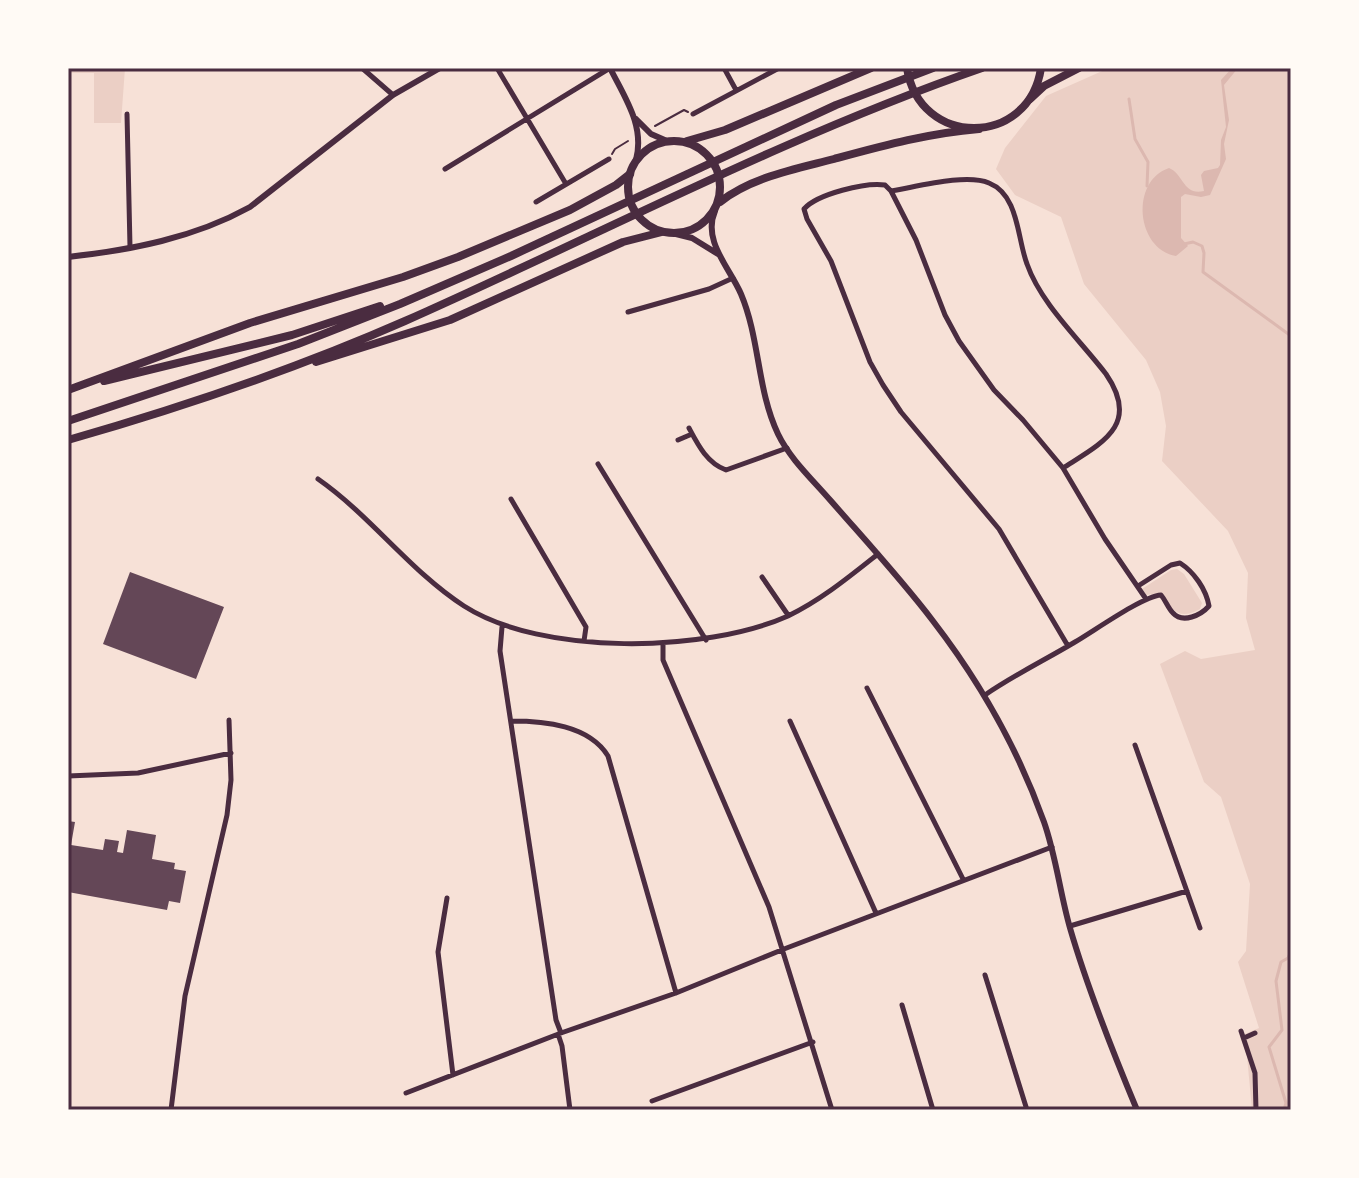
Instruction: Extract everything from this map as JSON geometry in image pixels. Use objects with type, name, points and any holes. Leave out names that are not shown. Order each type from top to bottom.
[{"type":"main road","points":[[871,68],[704,137],[667,141],[647,149],[636,160],[630,174],[628,191],[632,207],[643,222],[662,232],[676,234],[700,226],[716,207],[738,190],[764,179],[929,134],[979,129],[1004,122],[1044,86],[1079,68]]},
{"type":"main road","points":[[907,68],[910,83],[919,99],[934,115],[959,127],[979,129]]},
{"type":"main road","points":[[68,421],[298,344],[463,278],[836,105],[933,68]]},
{"type":"main road","points":[[281,371],[456,298],[777,147],[866,110],[982,68]]},
{"type":"main road","points":[[1030,99],[1041,68]]},
{"type":"main road","points":[[682,141],[695,145],[707,154],[717,168],[721,185],[716,207]]},
{"type":"main road","points":[[68,390],[250,323],[458,257],[579,206],[630,174]]},
{"type":"main road","points":[[68,440],[450,320],[623,242],[662,232]]},
{"type":"main road","points":[[68,390],[292,335],[463,278]]},
{"type":"street","points":[[362,68],[393,95]]},
{"type":"street","points":[[68,257],[199,231],[250,207],[393,95],[440,68]]},
{"type":"street","points":[[497,68],[566,184]]},
{"type":"street","points":[[445,169],[610,68],[636,119],[639,135],[636,160]]},
{"type":"street","points":[[724,68],[736,90]]},
{"type":"street","points":[[693,114],[779,68]]},
{"type":"street","points":[[127,114],[130,247]]},
{"type":"street","points":[[636,119],[647,130],[667,141]]},
{"type":"street","points":[[536,202],[609,159]]},
{"type":"street","points":[[891,191],[977,179],[999,188],[1010,203],[1025,259],[1041,295],[1106,374],[1119,399],[1121,411],[1112,433],[1063,468]]},
{"type":"street","points":[[1068,646],[999,529],[901,412],[870,362],[837,274],[807,219],[804,209],[818,199],[876,184],[885,185],[891,191],[916,240],[945,315],[959,341],[994,390],[1063,468],[1105,539],[1146,599]]},
{"type":"street","points":[[716,207],[711,229],[718,254],[733,278],[751,323],[763,388],[774,424],[787,448],[932,619],[985,695],[1014,750],[1052,847],[1070,926],[1104,1028],[1137,1110]]},
{"type":"street","points":[[676,234],[692,238],[718,254]]},
{"type":"street","points":[[628,312],[709,289],[733,278]]},
{"type":"street","points":[[678,440],[690,431],[712,463],[726,470],[787,448]]},
{"type":"street","points":[[598,464],[706,640]]},
{"type":"street","points":[[318,479],[443,591],[502,627],[538,635],[584,641],[663,644],[706,640],[749,630],[788,615],[841,583],[878,554]]},
{"type":"street","points":[[511,499],[586,627],[584,641]]},
{"type":"street","points":[[985,695],[1146,599],[1161,595],[1173,614],[1183,618],[1196,616],[1209,606],[1204,590],[1190,570],[1180,563],[1171,565],[1138,586]]},
{"type":"street","points":[[762,577],[788,615]]},
{"type":"street","points":[[502,627],[500,651],[570,1110]]},
{"type":"street","points":[[663,644],[663,660],[769,907],[832,1110]]},
{"type":"street","points":[[867,688],[963,879]]},
{"type":"street","points":[[171,1110],[186,993],[227,815],[231,753],[229,720]]},
{"type":"street","points":[[511,721],[550,724],[589,736],[603,747],[676,993]]},
{"type":"street","points":[[790,721],[876,913]]},
{"type":"street","points":[[1135,745],[1200,928]]},
{"type":"street","points":[[68,776],[138,773],[231,753]]},
{"type":"street","points":[[406,1093],[676,993],[1052,847]]},
{"type":"street","points":[[1070,926],[1187,891]]},
{"type":"street","points":[[447,898],[438,952],[453,1075]]},
{"type":"street","points":[[985,975],[1027,1110]]},
{"type":"street","points":[[902,1005],[933,1110]]},
{"type":"street","points":[[1255,1033],[1243,1035],[1255,1073],[1256,1110]]},
{"type":"street","points":[[652,1101],[813,1042]]},
{"type":"path","points":[[647,130],[684,110],[693,114]]},
{"type":"path","points":[[609,159],[615,149],[639,135]]},
{"type":"shaded area","points":[[68,68],[125,68],[121,123],[94,123],[94,73],[68,73]]},
{"type":"shaded area","points":[[1109,68],[1291,68],[1291,1110],[1252,1110],[1247,1056],[1240,1036],[1259,1028],[1238,962],[1246,951],[1250,884],[1221,797],[1204,782],[1160,664],[1185,651],[1201,659],[1255,650],[1246,618],[1248,573],[1228,531],[1162,461],[1166,426],[1160,392],[1146,360],[1084,284],[1061,217],[1015,195],[996,169],[1005,148],[1046,96]]},
{"type":"shaded area","points":[[1232,68],[1238,68],[1224,85],[1229,120],[1224,144],[1226,159],[1210,195],[1185,194],[1181,197],[1181,238],[1188,246],[1176,256],[1163,251],[1146,229],[1143,214],[1148,186],[1156,175],[1169,168],[1188,188],[1204,191],[1201,175],[1220,165],[1221,140],[1226,127],[1221,80]]},
{"type":"shaded area","points":[[1177,569],[1184,574],[1202,603],[1200,609],[1181,614],[1161,593],[1146,595],[1142,589]]},
{"type":"building","points":[[130,572],[224,607],[196,679],[103,644]]},
{"type":"building","points":[[68,821],[75,822],[71,845],[103,850],[105,839],[119,841],[117,852],[123,853],[127,830],[156,835],[152,859],[175,863],[174,869],[186,871],[180,903],[169,901],[167,910],[68,892]]},
{"type":"waterway","points":[[1129,99],[1135,139],[1148,162],[1147,186]]},
{"type":"waterway","points":[[1184,244],[1193,242],[1202,246],[1203,272],[1291,336]]},
{"type":"waterway","points":[[1291,932],[1291,942]]},
{"type":"waterway","points":[[1284,1110],[1286,1103],[1269,1047],[1282,1030],[1276,981],[1281,962],[1288,958],[1291,951]]}]
